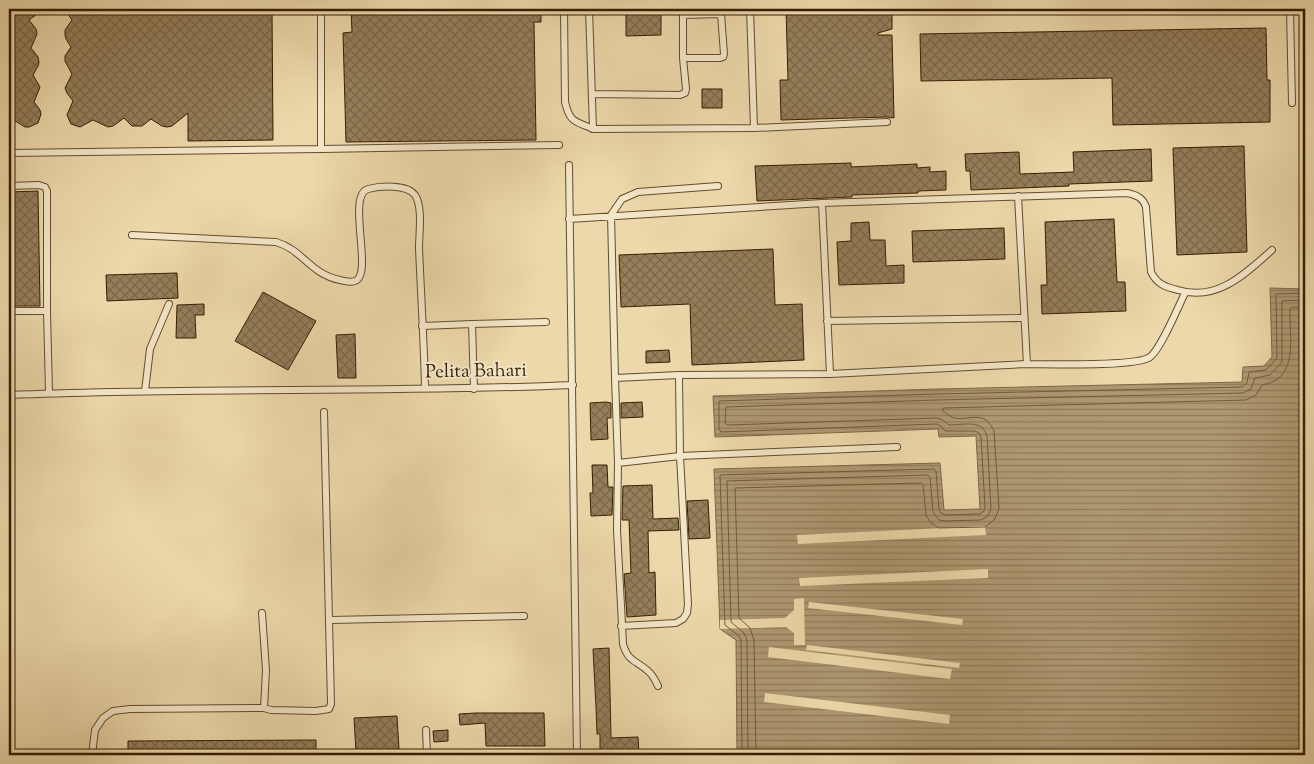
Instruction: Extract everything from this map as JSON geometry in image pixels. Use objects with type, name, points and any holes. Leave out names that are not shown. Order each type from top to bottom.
[{"type":"lane","points":[[321,9],[321,148]]},
{"type":"lane","points":[[564,9],[565,102],[569,115],[574,121],[593,129],[754,128],[888,122]]},
{"type":"lane","points":[[589,9],[593,129]]},
{"type":"lane","points":[[750,9],[754,128]]},
{"type":"lane","points":[[1290,9],[1292,103]]},
{"type":"lane","points":[[593,94],[680,95],[685,93],[686,88],[683,58],[682,12],[721,11],[723,57],[683,58]]},
{"type":"lane","points":[[9,154],[559,145]]},
{"type":"lane","points":[[555,755],[577,755],[573,385],[568,165]]},
{"type":"lane","points":[[9,186],[39,185],[45,187],[47,191],[49,393]]},
{"type":"lane","points":[[658,686],[647,670],[630,659],[626,654],[621,626],[617,530],[618,463],[611,215],[622,200],[638,192],[718,186]]},
{"type":"lane","points":[[132,235],[276,242],[288,246],[314,269],[331,278],[354,282],[358,280],[362,271],[360,200],[363,192],[366,189],[384,187],[410,190],[417,197],[420,214],[419,245],[425,388]]},
{"type":"lane","points":[[569,219],[822,203],[1119,193],[1135,194],[1144,202],[1150,272],[1155,280],[1164,287],[1185,292],[1207,292],[1225,287],[1240,278],[1272,250]]},
{"type":"lane","points":[[1018,196],[1027,364]]},
{"type":"lane","points":[[822,203],[830,374]]},
{"type":"lane","points":[[615,378],[679,375],[830,374],[1027,364],[1132,363],[1150,358],[1158,347],[1185,292]]},
{"type":"lane","points":[[145,391],[150,349],[169,304]]},
{"type":"lane","points":[[9,312],[47,311]]},
{"type":"lane","points":[[827,321],[1024,318]]},
{"type":"lane","points":[[422,326],[546,322]]},
{"type":"lane","points":[[472,324],[474,389]]},
{"type":"lane","points":[[621,626],[676,622],[683,619],[687,613],[688,583],[680,456],[679,375]]},
{"type":"lane","name":"Pelita Bahari","points":[[9,395],[145,391],[474,389],[573,385]]},
{"type":"lane","points":[[92,755],[95,730],[103,718],[113,712],[130,709],[264,708],[271,710],[316,711],[329,709],[331,704],[330,620],[324,412]]},
{"type":"lane","points":[[618,463],[680,456],[897,447]]},
{"type":"lane","points":[[262,612],[266,670],[264,708]]},
{"type":"lane","points":[[330,620],[524,616]]},
{"type":"lane","points":[[426,730],[427,755]]},
{"type":"water","points":[[1270,288],[1305,289],[1305,755],[737,755],[736,640],[720,629],[714,469],[940,463],[944,510],[980,509],[976,436],[939,437],[938,429],[715,437],[713,396],[1242,382],[1243,367],[1264,366],[1272,357]]},
{"type":"pier","points":[[985,526],[986,535],[798,544],[797,535]]},
{"type":"pier","points":[[988,569],[988,578],[800,586],[799,578]]},
{"type":"pier","points":[[804,598],[805,645],[794,645],[794,633],[786,627],[720,629],[720,620],[785,618],[794,610],[794,599]]},
{"type":"pier","points":[[809,602],[963,619],[962,625],[808,608]]},
{"type":"pier","points":[[807,645],[960,663],[959,668],[806,650]]},
{"type":"pier","points":[[769,647],[952,669],[950,679],[768,657]]},
{"type":"pier","points":[[765,693],[950,715],[949,724],[764,702]]},
{"type":"building","points":[[9,9],[44,9],[29,20],[36,29],[37,34],[31,48],[38,57],[39,62],[33,75],[40,87],[34,102],[41,114],[38,123],[29,127],[25,127],[9,117]]},
{"type":"building","points":[[64,9],[272,9],[273,140],[188,141],[188,113],[172,126],[167,127],[151,119],[142,126],[132,126],[124,118],[113,126],[108,127],[93,120],[80,127],[71,124],[67,115],[73,101],[65,88],[72,74],[65,61],[65,56],[71,47],[66,39],[65,30],[72,20]]},
{"type":"building","points":[[351,9],[541,9],[541,22],[534,22],[536,140],[346,142],[343,33],[352,32]]},
{"type":"building","points":[[626,9],[661,9],[661,35],[626,36]]},
{"type":"building","points":[[786,9],[892,9],[892,29],[878,33],[878,35],[892,35],[894,118],[781,120],[780,80],[788,80]]},
{"type":"building","points":[[1266,28],[1267,80],[1270,80],[1270,122],[1113,125],[1112,78],[921,81],[920,34]]},
{"type":"building","points":[[702,89],[722,89],[722,108],[702,108]]},
{"type":"building","points":[[1244,146],[1247,252],[1177,255],[1173,148]]},
{"type":"building","points":[[1151,149],[1152,181],[971,190],[970,171],[966,171],[965,154],[1019,152],[1020,174],[1074,172],[1073,152]]},
{"type":"building","points":[[851,163],[851,167],[917,164],[917,168],[930,167],[930,172],[946,171],[946,190],[918,191],[918,193],[852,195],[852,197],[757,201],[755,166]]},
{"type":"building","points":[[38,191],[40,306],[9,306],[9,192]]},
{"type":"building","points":[[1114,219],[1117,282],[1125,282],[1126,311],[1042,314],[1041,285],[1047,285],[1045,222]]},
{"type":"building","points":[[869,222],[870,240],[885,240],[886,266],[904,265],[904,283],[839,285],[837,242],[851,241],[851,223]]},
{"type":"building","points":[[1004,228],[1005,259],[913,262],[912,231]]},
{"type":"building","points":[[773,249],[775,305],[802,304],[804,360],[692,365],[690,304],[621,307],[619,255]]},
{"type":"building","points":[[177,273],[178,298],[107,301],[106,275]]},
{"type":"building","points":[[263,292],[316,321],[288,370],[235,341]]},
{"type":"building","points":[[204,304],[204,315],[195,315],[196,338],[176,338],[177,305]]},
{"type":"building","points":[[355,334],[356,378],[338,378],[336,335]]},
{"type":"building","points":[[669,350],[670,362],[646,363],[646,351]]},
{"type":"building","points":[[642,402],[643,417],[621,418],[621,403]]},
{"type":"building","points":[[590,403],[611,403],[611,418],[607,418],[608,439],[591,440]]},
{"type":"building","points":[[592,465],[607,465],[608,487],[613,487],[612,515],[591,516],[590,493],[593,493]]},
{"type":"building","points":[[652,485],[653,519],[678,518],[679,530],[648,531],[649,573],[655,572],[656,615],[627,617],[624,574],[631,573],[629,520],[622,520],[623,486]]},
{"type":"building","points":[[708,500],[710,538],[689,539],[687,501]]},
{"type":"building","points":[[609,648],[611,738],[638,737],[639,755],[600,755],[600,734],[597,734],[593,649]]},
{"type":"building","points":[[544,713],[545,746],[486,746],[485,723],[460,725],[459,714]]},
{"type":"building","points":[[397,716],[399,749],[356,752],[354,718]]},
{"type":"building","points":[[448,730],[448,741],[434,742],[433,731]]},
{"type":"building","points":[[316,740],[316,755],[128,755],[128,741]]}]
